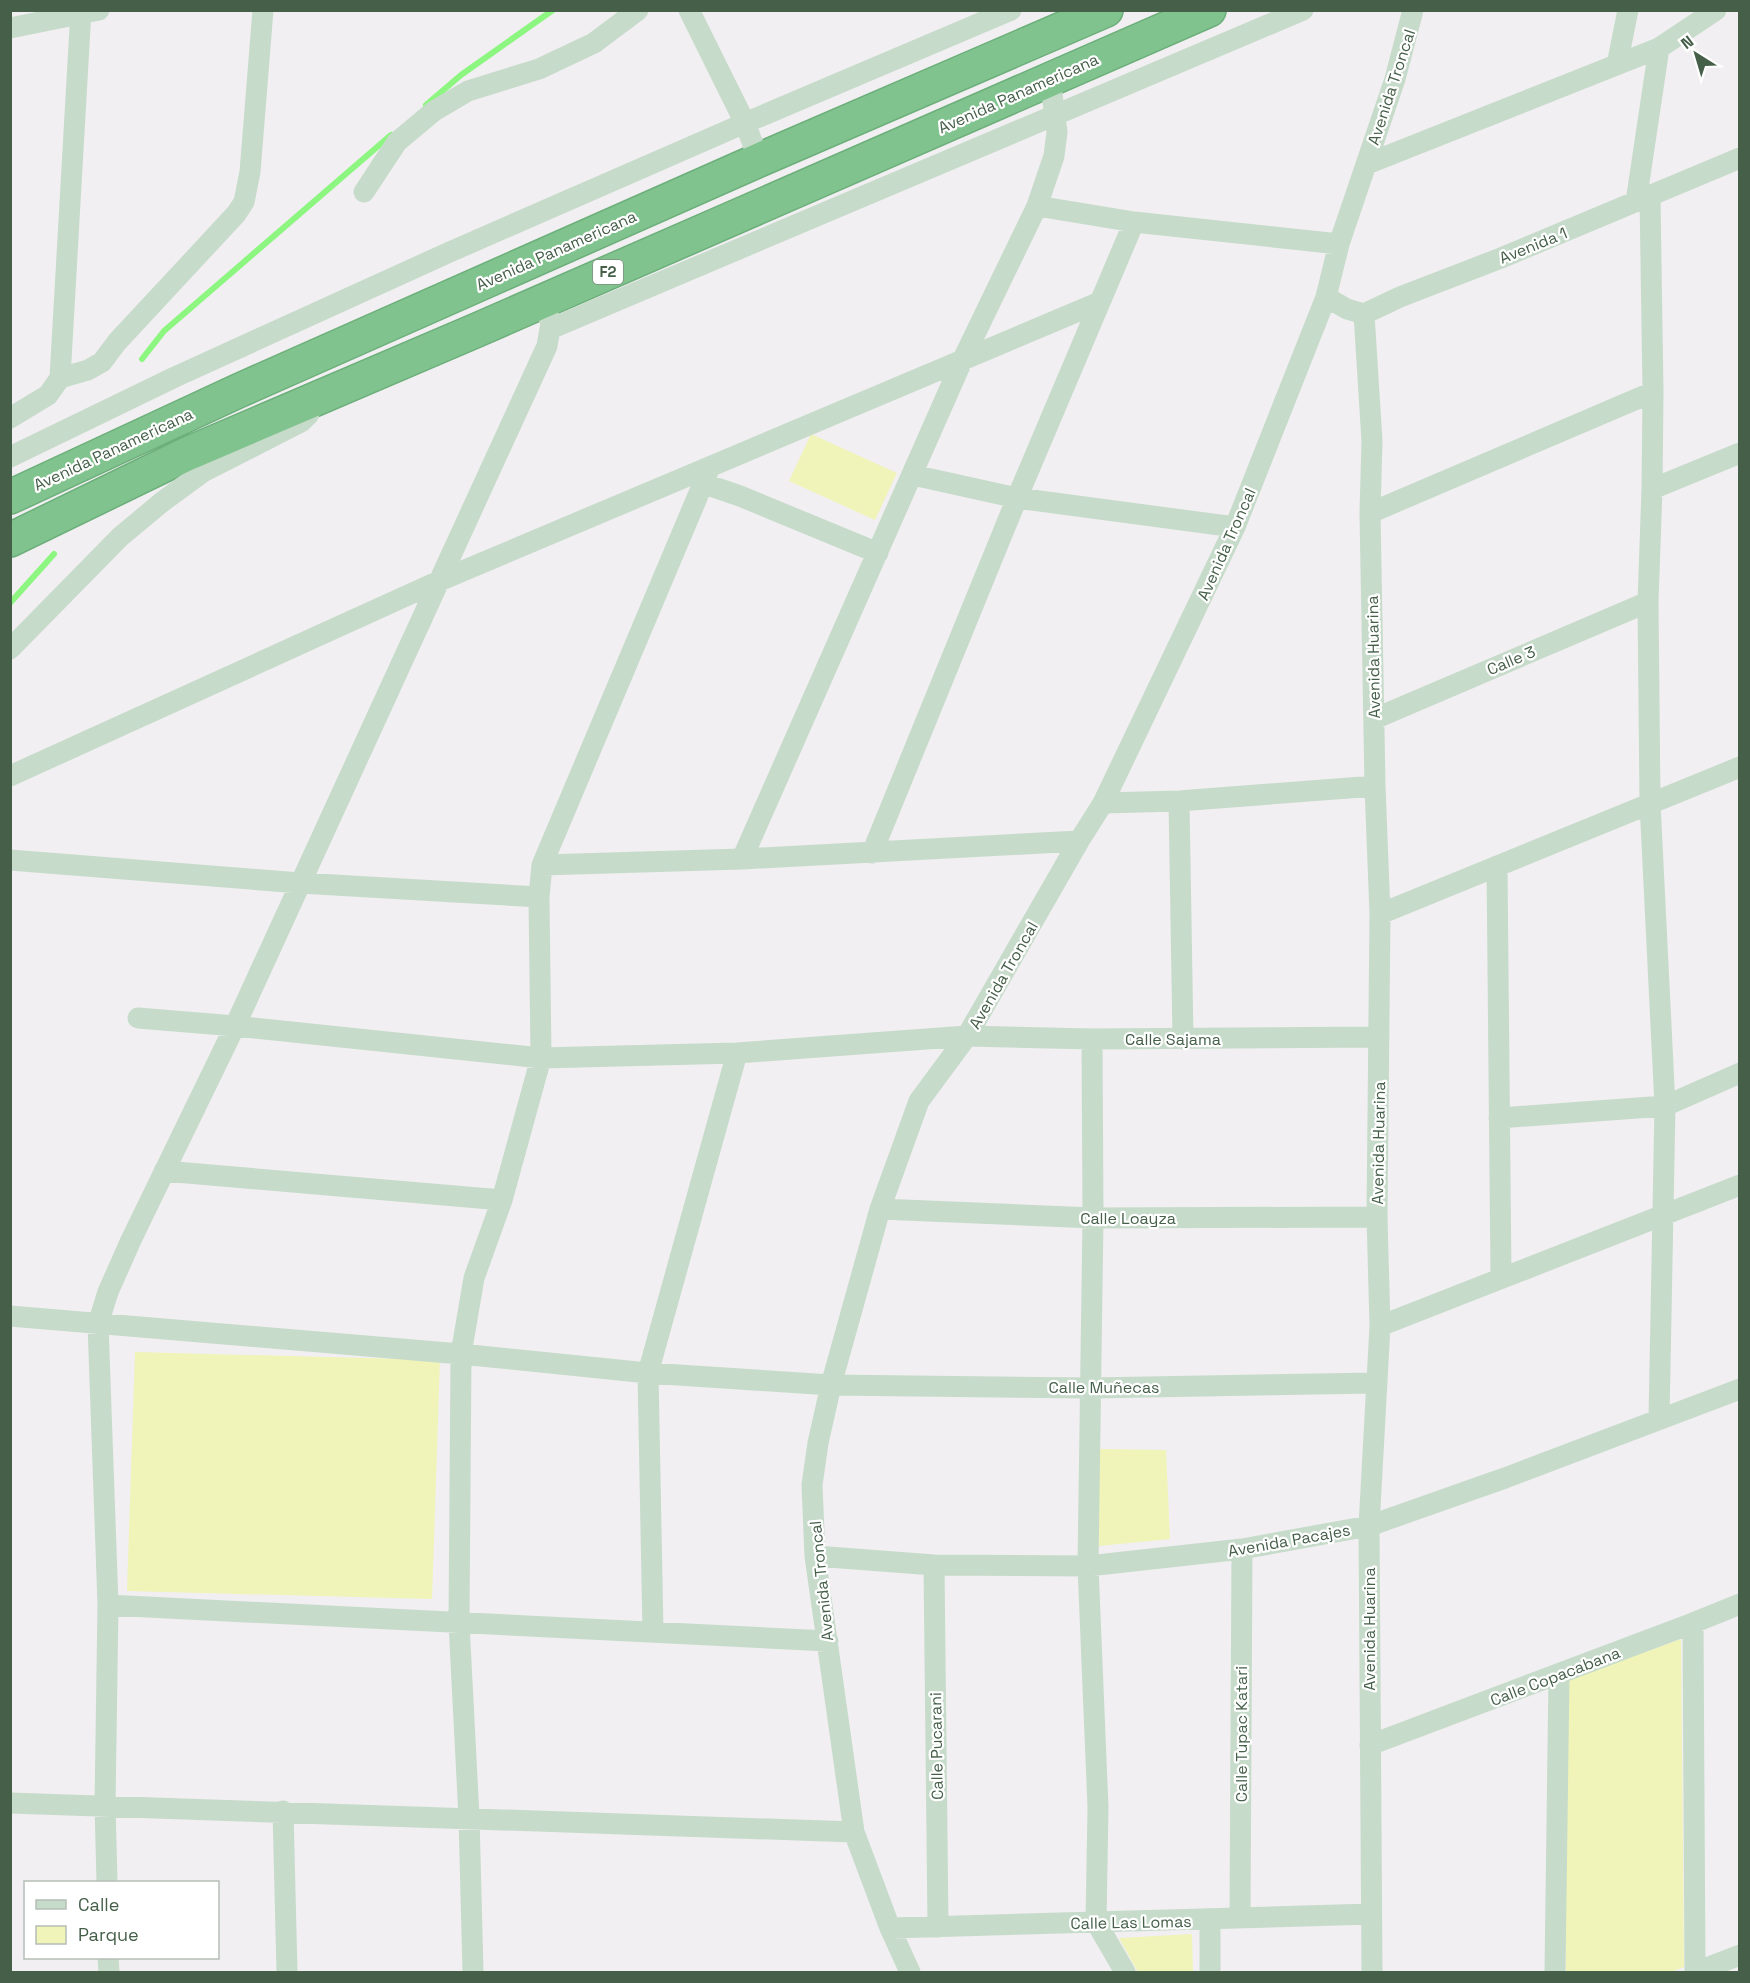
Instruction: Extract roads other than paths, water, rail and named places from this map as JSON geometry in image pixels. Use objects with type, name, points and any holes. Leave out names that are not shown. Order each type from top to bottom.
[{"type":"highway","name":"Avenida Panamericana","points":[[10,497],[238,391],[759,160],[1106,10]]},
{"type":"highway","name":"Avenida Panamericana","points":[[10,540],[187,454],[333,391],[547,315],[1050,79],[1209,10]]},
{"type":"street","points":[[60,378],[88,370],[102,362],[117,342],[244,202],[250,172],[263,10]]},
{"type":"street","points":[[364,192],[397,142],[434,111],[468,91],[539,69],[594,43],[638,10]]},
{"type":"street","points":[[689,10],[745,123],[759,160]]},
{"type":"street","points":[[10,458],[185,372],[452,251],[1011,10]]},
{"type":"street","points":[[107,1881],[105,1805],[108,1605],[98,1324],[108,1293],[131,1240],[236,1026],[547,346],[547,315],[1055,115],[1303,10]]},
{"type":"street","name":"Avenida Troncal","points":[[910,1972],[890,1928],[854,1832],[814,1556],[812,1485],[818,1443],[831,1384],[880,1209],[919,1101],[967,1036],[1103,803],[1235,527],[1326,297],[1339,244],[1395,79],[1413,10]]},
{"type":"street","points":[[1617,65],[1628,10]]},
{"type":"street","points":[[1366,164],[1659,48],[1716,10]]},
{"type":"street","points":[[10,28],[87,12],[60,378],[48,395],[10,418]]},
{"type":"street","points":[[1659,48],[1643,199],[1653,392],[1653,489],[1648,602],[1650,803],[1665,1106],[1659,1419]]},
{"type":"street","points":[[742,859],[962,361],[1037,206],[1054,156],[1057,132],[1050,79]]},
{"type":"street","name":"Avenida 1","points":[[1364,314],[1400,297],[1512,254],[1740,158]]},
{"type":"street","points":[[1037,206],[1134,222],[1339,244]]},
{"type":"street","points":[[872,853],[1017,498],[1134,222]]},
{"type":"street","points":[[1326,297],[1347,309],[1364,314]]},
{"type":"street","points":[[10,776],[440,581],[706,475],[1100,302]]},
{"type":"street","name":"Avenida Huarina","points":[[1364,314],[1372,441],[1370,513],[1375,786],[1380,914],[1377,1217],[1380,1326],[1369,1526],[1372,1972]]},
{"type":"street","name":"Avenida Panamericana","points":[[10,649],[120,537],[162,502],[203,472],[301,422],[333,391]]},
{"type":"street","points":[[1370,513],[1653,392]]},
{"type":"street","points":[[1653,489],[1740,453]]},
{"type":"street","points":[[706,475],[740,496],[878,554]]},
{"type":"street","points":[[473,1972],[469,1817],[459,1623],[461,1354],[474,1278],[502,1200],[541,1058],[539,897],[542,865],[706,475]]},
{"type":"street","points":[[913,475],[1017,498],[1235,527]]},
{"type":"street","name":"Calle 3","points":[[1374,719],[1648,602]]},
{"type":"street","points":[[1380,914],[1740,767]]},
{"type":"street","points":[[1103,803],[1179,801],[1375,786]]},
{"type":"street","points":[[1179,801],[1183,1040]]},
{"type":"street","points":[[542,865],[742,859],[1079,841]]},
{"type":"street","points":[[10,860],[300,883],[539,897]]},
{"type":"street","points":[[1497,866],[1501,1278]]},
{"type":"street","name":"Calle Sajama","points":[[138,1018],[541,1058],[737,1053],[967,1036],[1183,1040],[1379,1037]]},
{"type":"street","points":[[1092,1039],[1093,1218],[1088,1566],[1098,1807],[1096,1922],[1125,1972]]},
{"type":"street","points":[[653,1632],[648,1373],[737,1053]]},
{"type":"street","points":[[1499,1118],[1665,1106],[1740,1073]]},
{"type":"street","points":[[164,1171],[502,1200]]},
{"type":"street","points":[[1380,1326],[1740,1185]]},
{"type":"street","name":"Calle Loayza","points":[[880,1209],[1093,1218],[1377,1217]]},
{"type":"street","name":"Calle Muñecas","points":[[10,1316],[461,1354],[648,1373],[831,1384],[1091,1388],[1376,1383]]},
{"type":"street","name":"Avenida Pacajes","points":[[814,1556],[934,1565],[1088,1566],[1242,1550],[1369,1526],[1505,1478],[1740,1389]]},
{"type":"street","name":"Calle Tupac Katari","points":[[1240,1918],[1242,1550]]},
{"type":"street","name":"Calle Pucarani","points":[[934,1565],[938,1927]]},
{"type":"street","name":"Calle Copacabana","points":[[1370,1745],[1559,1675],[1740,1604]]},
{"type":"street","points":[[108,1605],[828,1641]]},
{"type":"street","points":[[1693,1623],[1696,1972],[1740,1955]]},
{"type":"street","points":[[1555,1972],[1559,1675]]},
{"type":"street","points":[[10,1803],[854,1832]]},
{"type":"street","points":[[283,1811],[287,1972]]},
{"type":"street","name":"Calle Las Lomas","points":[[890,1928],[1371,1914]]},
{"type":"street","points":[[1210,1920],[1210,1972]]},
{"type":"waterway","points":[[426,105],[461,75],[553,10]]},
{"type":"waterway","points":[[142,359],[164,331],[391,135]]},
{"type":"waterway","points":[[10,603],[54,554]]}]
